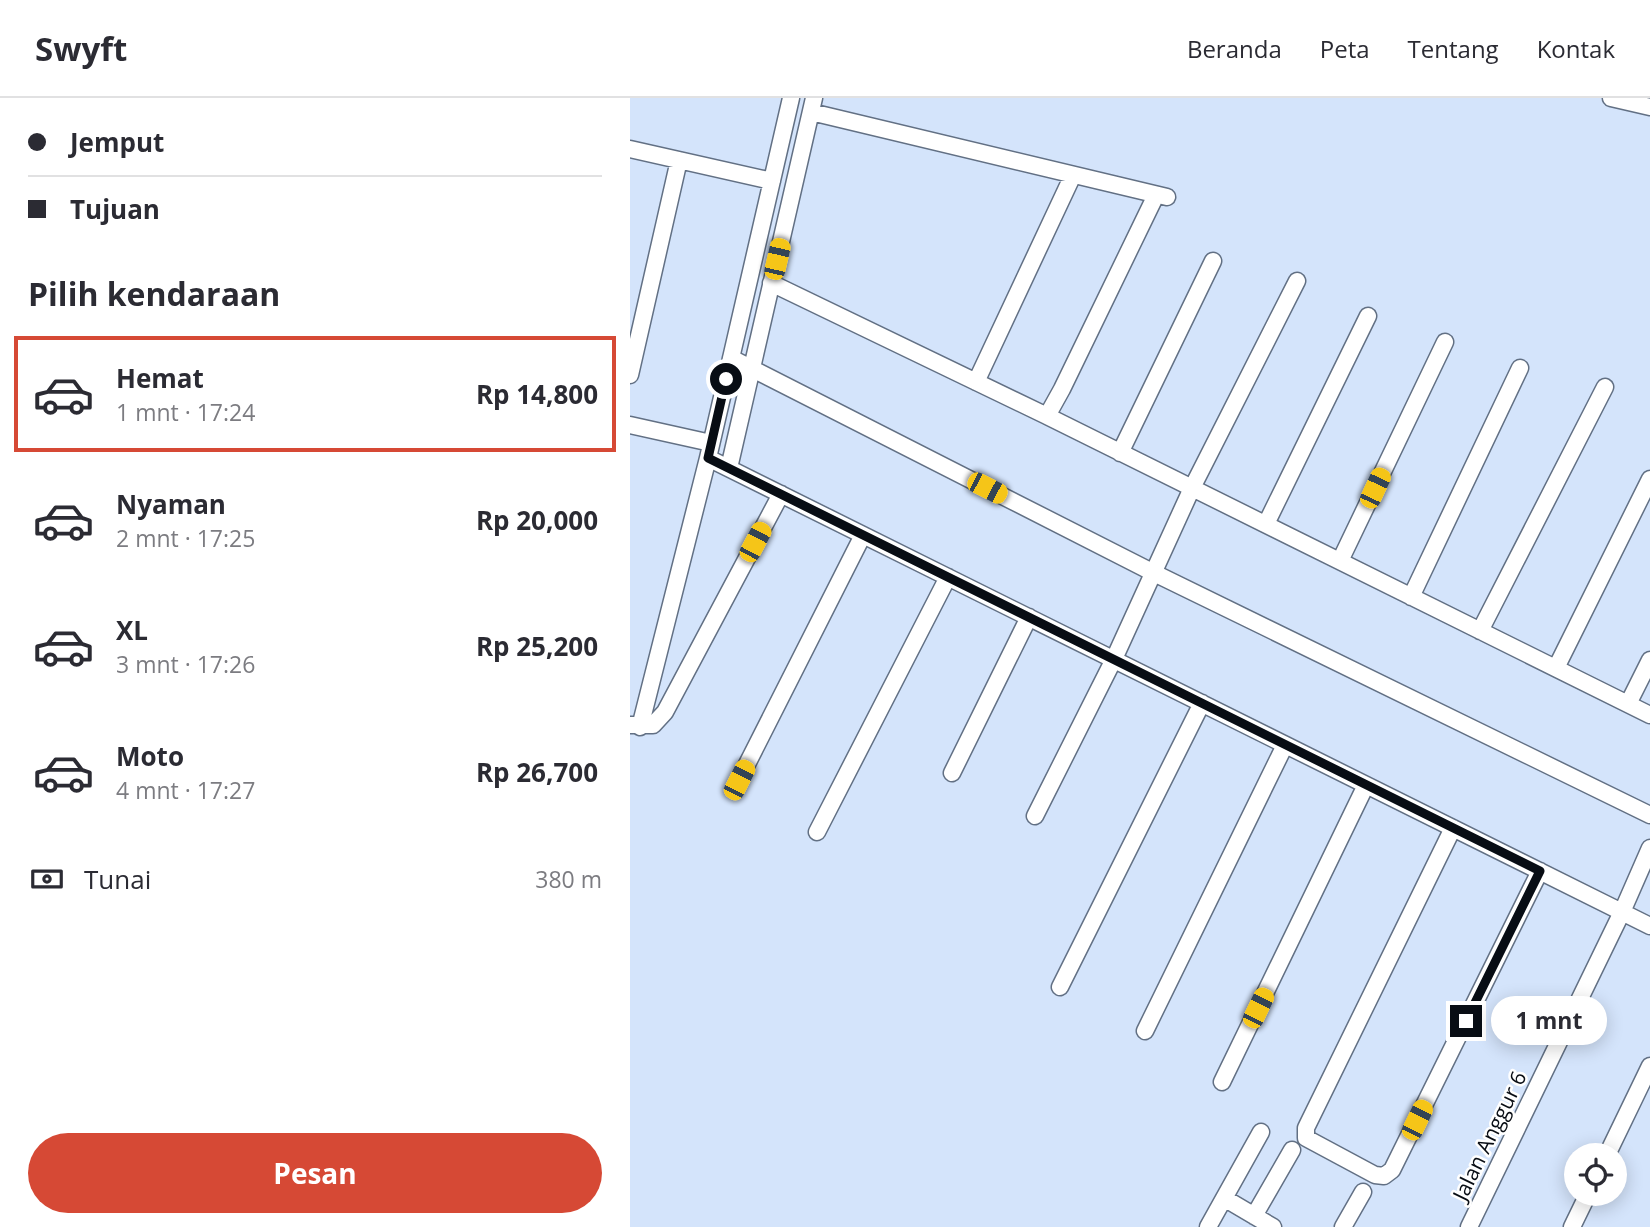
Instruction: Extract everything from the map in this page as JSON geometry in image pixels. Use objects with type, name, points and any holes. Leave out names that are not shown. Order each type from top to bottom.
[{"type":"street","points":[[1611,98],[1650,107]]},
{"type":"street","points":[[781,494],[665,712],[653,725],[635,726],[709,451],[772,181],[786,99]]},
{"type":"street","points":[[729,468],[812,105],[1162,196],[1047,416]]},
{"type":"street","points":[[630,149],[772,181]]},
{"type":"street","points":[[630,375],[679,160]]},
{"type":"street","points":[[976,382],[1073,175]]},
{"type":"street","points":[[1120,453],[1213,261]]},
{"type":"street","points":[[1035,816],[1114,659],[1192,488],[1297,281]]},
{"type":"street","points":[[771,283],[1047,416],[1650,715]]},
{"type":"street","points":[[1266,524],[1368,316]]},
{"type":"street","points":[[1340,561],[1445,342]]},
{"type":"street","points":[[731,358],[1152,572],[1650,815]]},
{"type":"street","points":[[1411,597],[1520,368]]},
{"type":"street","points":[[1480,631],[1605,387]]},
{"type":"street","points":[[630,425],[709,451],[729,468],[1650,926]]},
{"type":"street","points":[[1556,668],[1650,478]]},
{"type":"street","points":[[739,780],[863,535]]},
{"type":"street","points":[[817,832],[948,577]]},
{"type":"street","points":[[952,773],[1029,617]]},
{"type":"street","points":[[1628,704],[1650,660]]},
{"type":"street","points":[[1060,986],[1202,703]]},
{"type":"street","points":[[1145,1031],[1285,745]]},
{"type":"street","points":[[1222,1082],[1366,785]]},
{"type":"street","points":[[1453,828],[1306,1128],[1306,1138],[1375,1175],[1384,1176],[1392,1170],[1540,871]]},
{"type":"street","name":"Jalan Anggur 6","points":[[1469,1227],[1622,912],[1650,848]]},
{"type":"street","points":[[1613,1143],[1650,1066]]},
{"type":"street","points":[[1208,1227],[1261,1132]]},
{"type":"street","points":[[1254,1216],[1292,1150]]},
{"type":"street","points":[[1343,1227],[1363,1192]]},
{"type":"street","points":[[1224,1198],[1273,1227]]},
{"type":"street","points":[[1572,1227],[1582,1206]]},
{"type":"route","points":[[726,379],[708,458],[1540,871],[1466,1021]]}]
